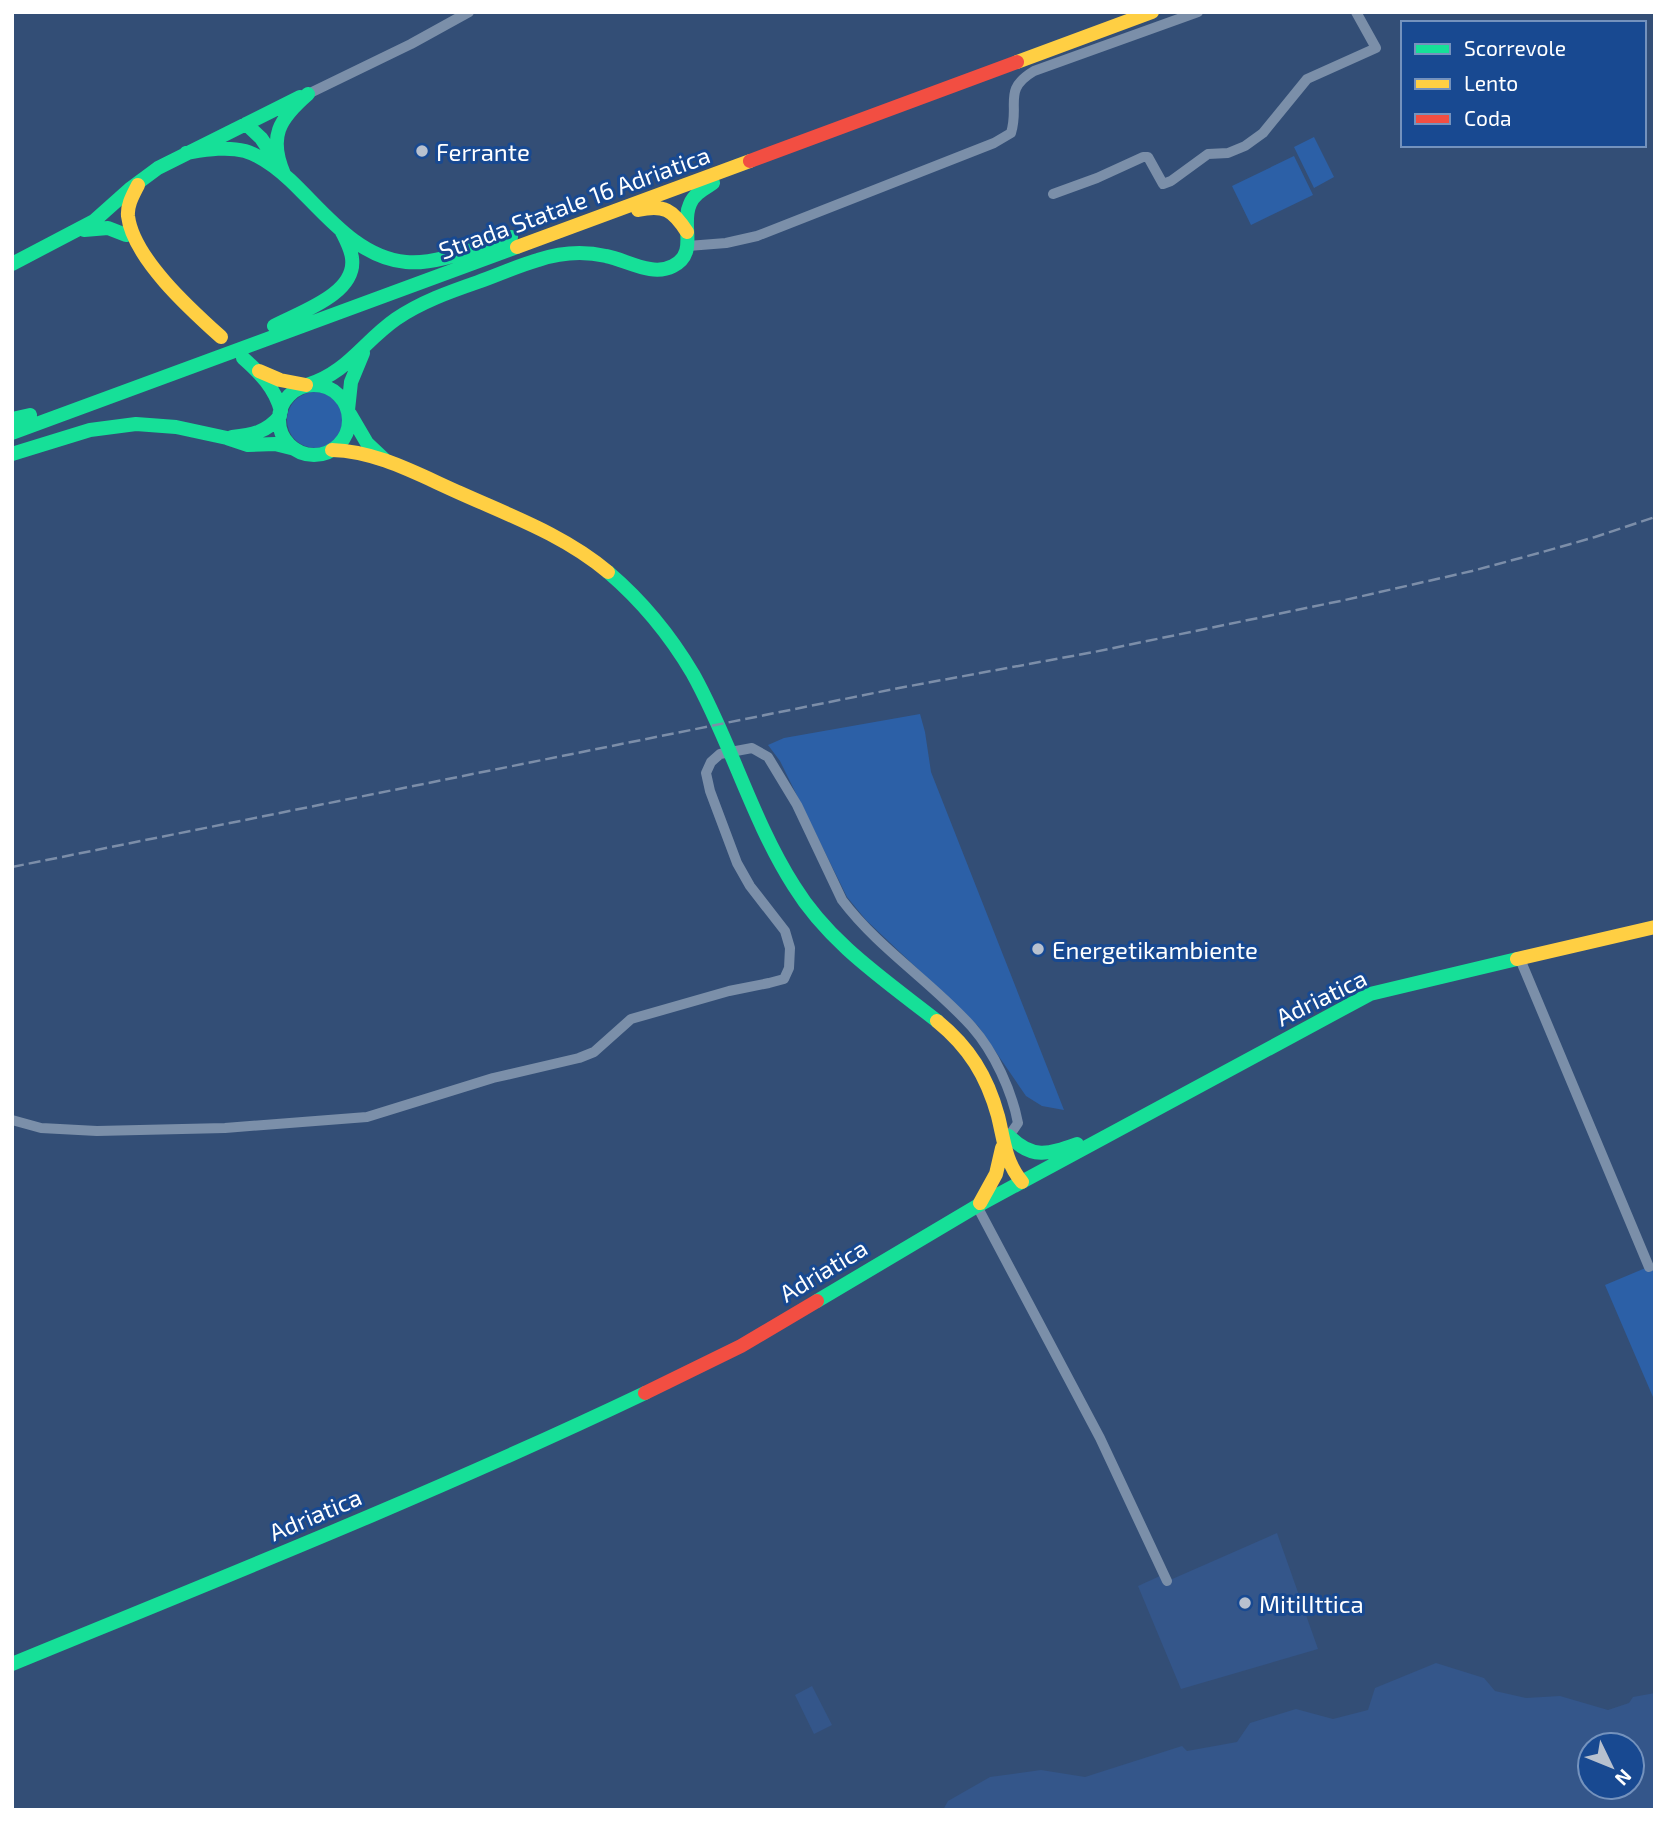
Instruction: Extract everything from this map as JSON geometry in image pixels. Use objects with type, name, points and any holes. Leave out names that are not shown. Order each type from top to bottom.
[{"type":"main road","name":"Strada Statale 16 Adriatica","points":[[248,341],[274,326],[1121,12]]},
{"type":"main road","name":"Strada Statale 16 Adriatica","points":[[12,433],[248,341],[541,238],[1152,12]]},
{"type":"main road","points":[[12,264],[97,219],[143,178],[186,153],[308,94]]},
{"type":"main road","points":[[281,168],[275,142],[279,127],[308,94]]},
{"type":"main road","points":[[246,124],[261,138],[281,168],[340,229],[377,254],[411,262],[433,259],[511,237]]},
{"type":"main road","points":[[246,124],[261,157]]},
{"type":"main road","points":[[186,153],[234,149],[261,157],[281,168]]},
{"type":"main road","points":[[227,438],[261,433],[270,427],[290,394],[339,370],[393,321],[419,305],[543,258],[592,254],[617,258],[647,268],[663,269],[678,263],[685,255],[688,239],[687,209],[697,192],[782,149]]},
{"type":"main road","points":[[130,232],[130,202],[143,178]]},
{"type":"main road","points":[[113,205],[114,219],[130,232],[172,289],[220,337]]},
{"type":"main road","points":[[541,238],[653,207],[671,211],[688,239]]},
{"type":"main road","points":[[75,232],[105,228],[130,232]]},
{"type":"main road","points":[[274,326],[333,296],[345,285],[353,261],[350,246],[340,229]]},
{"type":"main road","points":[[12,454],[90,430],[124,425],[162,425],[250,445],[275,444],[305,454],[321,454],[341,443],[346,434],[350,421],[349,394],[353,376],[370,340]]},
{"type":"main road","name":"Strada Statale 16 Adriatica","points":[[12,421],[211,355]]},
{"type":"main road","points":[[243,358],[274,392],[280,413],[280,427],[287,442],[295,449]]},
{"type":"main road","points":[[256,370],[280,380],[332,389],[342,398],[369,445],[394,465]]},
{"type":"main road","points":[[332,450],[353,450],[394,465],[538,527],[564,540],[627,588],[676,646],[698,685],[783,869],[804,901],[848,951],[964,1045],[981,1071],[1006,1140],[1021,1169],[1023,1182]]},
{"type":"main road","name":"Adriatica","points":[[12,1664],[349,1526],[632,1400],[741,1346],[978,1206],[1370,994],[1655,926]]},
{"type":"main road","points":[[1006,1140],[1027,1151],[1047,1154],[1123,1127]]},
{"type":"main road","points":[[978,1206],[996,1174],[1006,1140]]},
{"type":"street","points":[[308,94],[469,12]]},
{"type":"street","points":[[688,239],[726,243],[757,236],[994,143],[1011,133],[1016,85],[1023,77],[1198,12]]},
{"type":"street","points":[[1052,194],[1097,178],[1143,157],[1148,157],[1163,184],[1208,154],[1228,153],[1245,146],[1263,133],[1307,79],[1376,48],[1356,12]]},
{"type":"street","points":[[12,1120],[41,1128],[97,1131],[225,1128],[367,1117],[494,1078],[579,1058],[594,1052],[631,1019],[729,991],[783,979],[789,968],[790,948],[785,931],[750,886],[737,863],[706,773],[711,762],[720,754],[752,748],[768,757],[797,805],[842,900],[899,960],[973,1028],[987,1047],[1014,1103],[1018,1122],[1006,1140]]},
{"type":"street","points":[[1520,958],[1649,1267]]},
{"type":"street","points":[[998,1119],[1014,1103]]},
{"type":"street","points":[[978,1206],[1100,1438],[1167,1581]]},
{"type":"shaded area","points":[[1314,137],[1334,177],[1314,188],[1294,147]]},
{"type":"shaded area","points":[[1294,156],[1313,195],[1251,225],[1232,186]]},
{"type":"shaded area","points":[[315,392],[326,394],[335,400],[341,409],[341,431],[335,440],[326,446],[315,448],[304,446],[295,440],[289,431],[287,420],[289,409],[295,400],[304,394]]},
{"type":"shaded area","points":[[920,714],[931,772],[1064,1110],[1042,1106],[1026,1096],[978,1026],[866,920],[847,897],[780,761],[768,745],[784,738]]},
{"type":"shaded area","points":[[1655,1264],[1655,1397],[1653,1397],[1605,1285]]},
{"type":"shaded area","points":[[1277,1533],[1318,1649],[1181,1689],[1138,1586],[1160,1576],[1170,1580]]},
{"type":"shaded area","points":[[1436,1663],[1484,1678],[1495,1691],[1526,1698],[1560,1696],[1608,1710],[1629,1703],[1633,1697],[1655,1693],[1655,1810],[943,1810],[948,1801],[990,1777],[1041,1770],[1085,1777],[1182,1746],[1187,1751],[1237,1742],[1250,1723],[1296,1709],[1333,1719],[1368,1710],[1375,1688]]},
{"type":"shaded area","points":[[812,1686],[832,1725],[814,1734],[795,1695]]},
{"type":"railway","points":[[12,867],[1345,600],[1472,571],[1595,537],[1655,517]]},
{"type":"traffic: fast","points":[[284,174],[277,149],[279,130],[290,112],[308,94]]},
{"type":"traffic: fast","points":[[12,264],[94,221],[158,168],[300,97]]},
{"type":"traffic: fast","points":[[246,124],[261,138],[275,159]]},
{"type":"traffic: fast","points":[[186,153],[230,149],[257,156],[285,176],[342,231],[372,252],[388,259],[406,262],[432,261],[511,237]]},
{"type":"traffic: fast","points":[[307,385],[333,373],[384,328],[415,307],[530,262],[580,253],[598,254],[648,269],[673,266],[685,254],[687,212],[690,204],[713,183]]},
{"type":"traffic: fast","points":[[84,230],[108,228],[126,235]]},
{"type":"traffic: fast","points":[[274,326],[325,300],[346,282],[351,271],[352,258],[342,232]]},
{"type":"traffic: fast","points":[[12,433],[517,247]]},
{"type":"traffic: fast","points":[[348,410],[351,382],[363,353]]},
{"type":"traffic: fast","points":[[243,358],[266,382],[281,411]]},
{"type":"traffic: fast","points":[[314,385],[339,395],[349,420],[339,445],[314,455],[289,445],[279,420],[289,395],[314,385]]},
{"type":"traffic: fast","points":[[350,414],[367,443],[384,459]]},
{"type":"traffic: fast","points":[[12,419],[30,415]]},
{"type":"traffic: fast","points":[[232,437],[259,432],[280,416]]},
{"type":"traffic: fast","points":[[12,454],[90,430],[136,424],[176,427],[248,445],[275,444],[295,449]]},
{"type":"traffic: fast","points":[[608,572],[655,619],[693,674],[766,835],[808,906],[859,960],[937,1021]]},
{"type":"traffic: fast","points":[[817,1301],[977,1206],[1370,994],[1517,959]]},
{"type":"traffic: fast","points":[[1009,1136],[1025,1149],[1041,1153],[1077,1144]]},
{"type":"traffic: fast","points":[[12,1664],[409,1499],[645,1393]]},
{"type":"traffic: slow","points":[[1017,62],[1152,12]]},
{"type":"traffic: slow","points":[[517,247],[750,161]]},
{"type":"traffic: slow","points":[[138,185],[129,204],[128,216],[140,249],[165,282],[221,337]]},
{"type":"traffic: slow","points":[[638,210],[667,210],[687,232]]},
{"type":"traffic: slow","points":[[259,371],[280,380],[306,385]]},
{"type":"traffic: slow","points":[[332,450],[381,459],[518,518],[573,547],[608,572]]},
{"type":"traffic: slow","points":[[1517,959],[1655,927]]},
{"type":"traffic: slow","points":[[937,1021],[958,1041],[982,1075],[994,1101],[1009,1159],[1022,1182]]},
{"type":"traffic: slow","points":[[980,1203],[996,1174],[1002,1148]]},
{"type":"traffic: jam","points":[[750,161],[1017,62]]},
{"type":"traffic: jam","points":[[645,1393],[741,1346],[817,1301]]},
{"type":"place","name":"Ferrante","points":[[422,151]]},
{"type":"place","name":"Energetikambiente","points":[[1038,949]]},
{"type":"place","name":"MitilIttica","points":[[1245,1603]]}]
